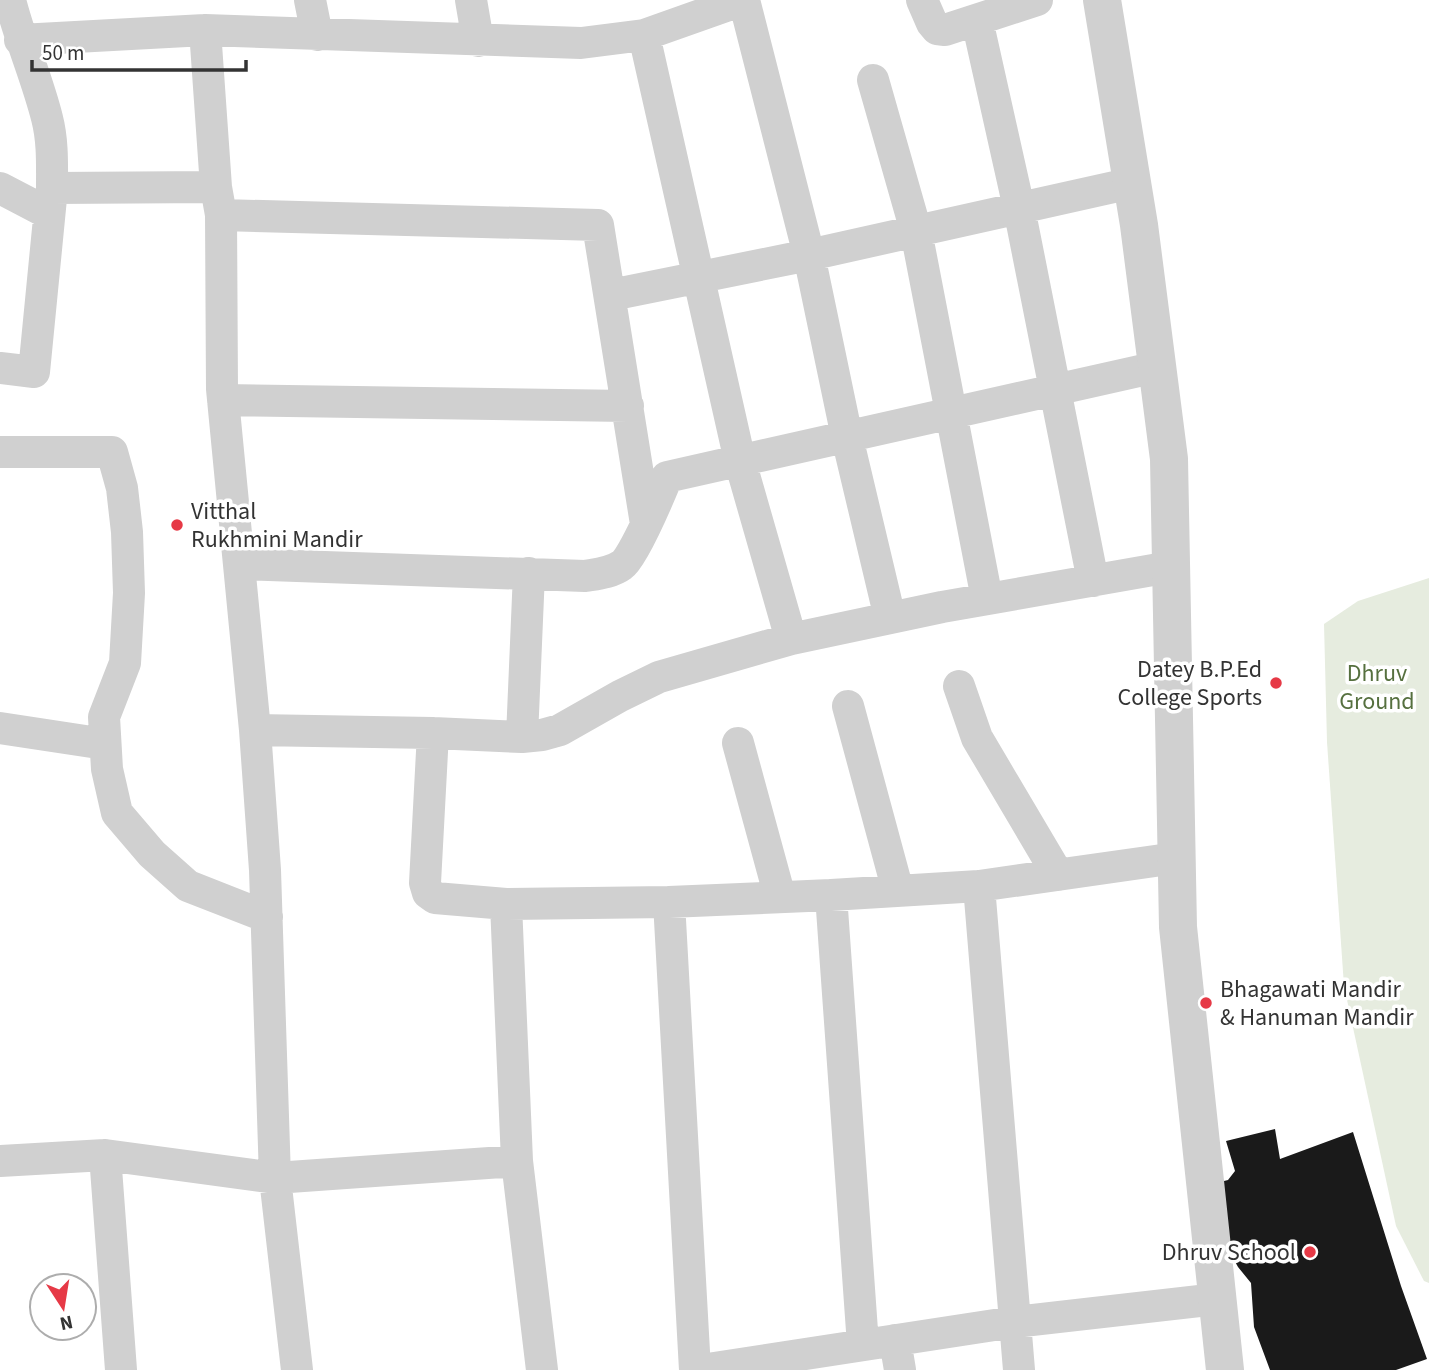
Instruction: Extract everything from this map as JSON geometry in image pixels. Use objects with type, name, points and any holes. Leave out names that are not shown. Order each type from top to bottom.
[{"type":"street","points":[[0,368],[34,372],[52,162],[48,120],[20,40],[10,0]]},
{"type":"street","points":[[310,0],[317,35]]},
{"type":"street","points":[[471,0],[478,41]]},
{"type":"street","points":[[20,40],[205,30],[581,43],[644,35],[743,0],[809,255],[847,437],[890,618]]},
{"type":"street","points":[[922,0],[932,23],[937,29],[944,30],[1037,0]]},
{"type":"street","points":[[1102,0],[1139,225],[1168,459],[1178,927],[1225,1370]]},
{"type":"street","points":[[976,20],[1019,208],[1093,580]]},
{"type":"street","points":[[205,30],[219,201],[223,400],[255,730],[267,917],[275,1178],[297,1370]]},
{"type":"street","points":[[644,35],[740,461],[791,639]]},
{"type":"street","points":[[873,80],[916,231],[987,599]]},
{"type":"street","points":[[611,295],[809,255],[1132,183]]},
{"type":"street","points":[[0,188],[50,200],[219,201],[598,225],[646,524]]},
{"type":"street","points":[[239,564],[585,576],[608,572],[624,565],[667,477],[1157,367]]},
{"type":"street","points":[[223,400],[628,406]]},
{"type":"street","points":[[0,452],[112,452],[122,488],[129,593],[125,663],[104,717],[107,769],[117,813],[152,854],[188,886],[267,917]]},
{"type":"street","points":[[255,730],[522,737],[560,730],[659,677],[791,639],[987,599],[1170,567]]},
{"type":"street","points":[[522,737],[529,573]]},
{"type":"street","points":[[959,686],[977,738],[1058,875]]},
{"type":"street","points":[[848,706],[898,891]]},
{"type":"street","points":[[0,728],[105,744]]},
{"type":"street","points":[[433,733],[425,883],[428,893],[435,898],[506,904],[670,902],[831,895],[979,886],[1176,858]]},
{"type":"street","points":[[738,743],[780,897]]},
{"type":"street","points":[[979,886],[1019,1370]]},
{"type":"street","points":[[831,895],[863,1345]]},
{"type":"street","points":[[670,902],[695,1370]]},
{"type":"street","points":[[506,904],[517,1161],[542,1370]]},
{"type":"street","points":[[0,1161],[105,1155],[275,1178],[517,1161]]},
{"type":"street","points":[[105,1155],[121,1370]]},
{"type":"street","points":[[701,1370],[863,1345],[898,1355],[1014,1322],[1217,1299]]},
{"type":"green space","name":"Dhruv Ground","points":[[1429,578],[1429,1283],[1424,1281],[1396,1226],[1344,986],[1327,742],[1324,624],[1358,601]]},
{"type":"building","name":"Dhruv School","points":[[1275,1129],[1280,1159],[1353,1132],[1427,1359],[1396,1370],[1270,1370],[1254,1327],[1251,1283],[1238,1267],[1222,1238],[1212,1184],[1228,1180],[1235,1171],[1226,1141]]},
{"type":"place","name":"Vitthal Rukhmini Mandir","points":[[177,525]]},
{"type":"place","name":"Datey B.P.Ed College Sports","points":[[1276,683]]},
{"type":"place","name":"Bhagawati Mandir & Hanuman Mandir","points":[[1206,1003]]},
{"type":"place","name":"Dhruv School","points":[[1310,1252]]}]
